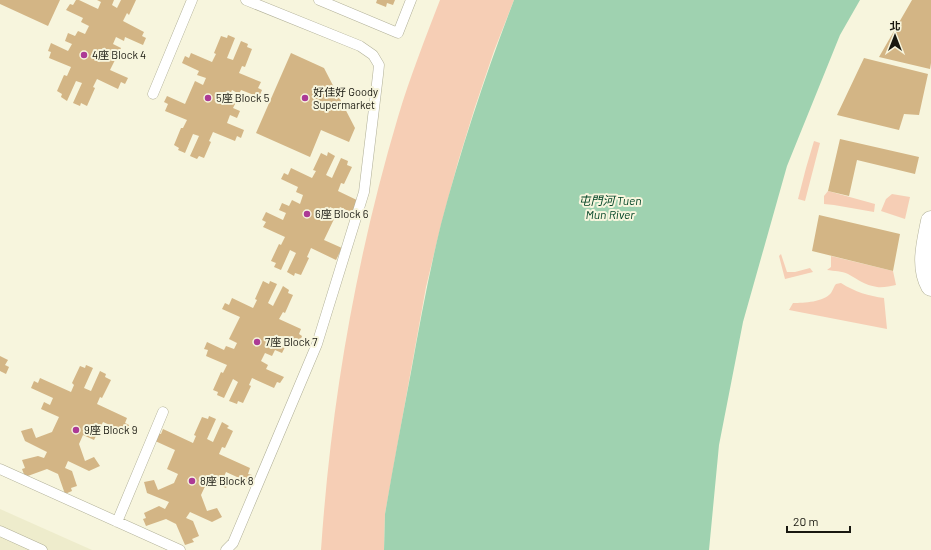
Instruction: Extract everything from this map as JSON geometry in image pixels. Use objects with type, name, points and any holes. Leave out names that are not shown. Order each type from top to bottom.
[{"type":"street","points":[[931,221],[925,250],[926,270],[931,286]]},
{"type":"lane","points":[[153,94],[192,0]]},
{"type":"lane","points":[[226,550],[233,543],[319,336],[364,192],[379,65],[373,56],[360,46],[246,0]]},
{"type":"lane","points":[[319,0],[398,33],[411,0]]},
{"type":"lane","points":[[117,522],[163,412]]},
{"type":"lane","points":[[0,469],[180,550]]},
{"type":"lane","points":[[0,531],[42,550]]},
{"type":"shaded area","points":[[440,0],[514,0],[494,51],[458,162],[426,287],[385,514],[384,550],[321,550],[331,440],[358,277],[383,170],[398,117]]},
{"type":"shaded area","points":[[814,141],[820,143],[805,201],[798,199]]},
{"type":"shaded area","points":[[828,191],[875,204],[874,212],[824,204],[824,196]]},
{"type":"shaded area","points":[[892,194],[910,197],[905,219],[881,211],[886,199]]},
{"type":"shaded area","points":[[781,254],[787,272],[795,272],[810,268],[813,272],[785,279],[779,256]]},
{"type":"shaded area","points":[[831,256],[893,271],[896,285],[882,287],[872,286],[846,273],[827,270],[831,267]]},
{"type":"shaded area","points":[[841,283],[862,293],[884,298],[887,329],[789,310],[793,303],[819,300],[828,296],[836,284]]},
{"type":"shaded area","points":[[0,509],[92,550],[0,550]]},
{"type":"water","name":"屯門河 Tuen Mun River","points":[[514,0],[860,0],[840,35],[787,166],[743,322],[719,445],[709,550],[384,550],[385,514],[421,316],[441,224],[484,83]]},
{"type":"building","points":[[0,0],[60,0],[48,26],[0,4]]},
{"type":"building","name":"4座 Block 4","points":[[76,0],[98,9],[101,2],[97,0],[114,0],[112,5],[117,8],[121,0],[136,0],[129,15],[127,13],[123,21],[144,32],[142,36],[146,38],[143,45],[125,37],[124,41],[116,37],[113,44],[121,48],[110,70],[128,78],[125,84],[121,82],[118,89],[97,79],[93,87],[95,88],[87,106],[81,103],[80,106],[73,103],[82,83],[76,81],[67,101],[61,97],[62,94],[57,91],[64,75],[67,76],[71,67],[49,58],[51,52],[48,51],[51,43],[68,51],[72,44],[65,41],[68,33],[75,36],[78,31],[85,34],[89,26],[81,22],[83,18],[66,10],[70,4],[73,5]]},
{"type":"building","points":[[377,0],[395,0],[393,5],[387,3],[386,7],[376,3]]},
{"type":"building","points":[[912,0],[931,0],[930,69],[879,57]]},
{"type":"building","name":"5座 Block 5","points":[[228,35],[235,38],[227,58],[233,60],[241,41],[248,44],[247,47],[252,49],[245,67],[242,66],[239,73],[261,82],[258,88],[262,90],[259,97],[241,90],[239,94],[232,90],[228,99],[236,102],[233,108],[240,111],[237,118],[230,115],[227,123],[244,130],[241,138],[237,136],[235,141],[213,132],[209,141],[211,142],[204,158],[199,156],[197,159],[190,156],[199,136],[193,134],[185,153],[178,150],[179,148],[174,145],[181,128],[183,128],[187,120],[165,111],[168,104],[164,102],[167,96],[185,104],[195,81],[203,85],[206,78],[197,75],[199,71],[182,63],[185,56],[189,58],[191,53],[212,62],[221,36],[227,38]]},
{"type":"building","name":"好佳好 Goody Supermarket","points":[[291,53],[324,68],[355,128],[349,142],[321,130],[310,157],[256,133]]},
{"type":"building","points":[[864,58],[928,74],[919,115],[904,114],[899,130],[837,115]]},
{"type":"building","points":[[840,139],[919,157],[915,174],[857,160],[849,196],[828,191]]},
{"type":"building","name":"6座 Block 6","points":[[328,152],[335,156],[326,175],[332,178],[341,158],[348,161],[347,165],[352,167],[344,184],[341,183],[338,191],[363,203],[357,215],[340,207],[338,211],[330,207],[327,214],[335,217],[324,240],[342,248],[336,260],[311,248],[307,257],[309,258],[301,275],[295,273],[294,276],[287,272],[296,253],[290,250],[281,270],[274,267],[276,263],[271,261],[279,244],[281,245],[285,237],[263,227],[266,222],[262,220],[266,212],[283,220],[286,213],[279,210],[282,203],[289,206],[292,200],[300,204],[303,195],[296,192],[298,187],[281,179],[284,173],[288,175],[291,168],[312,178],[316,171],[313,170],[321,153],[327,156]]},
{"type":"building","points":[[819,215],[900,234],[893,271],[812,251]]},
{"type":"building","name":"7座 Block 7","points":[[263,281],[269,284],[270,281],[277,284],[268,303],[273,306],[283,286],[289,290],[288,293],[293,295],[285,313],[283,312],[279,319],[301,329],[299,334],[302,336],[299,344],[282,336],[278,343],[285,347],[282,353],[275,350],[272,356],[265,353],[261,361],[268,365],[266,369],[284,377],[280,383],[277,382],[274,388],[252,378],[249,385],[251,386],[243,403],[238,401],[237,404],[229,401],[238,382],[233,379],[224,398],[217,395],[218,392],[213,390],[221,372],[223,373],[227,365],[206,356],[208,350],[204,349],[207,342],[224,350],[226,346],[234,349],[237,343],[229,339],[240,317],[222,309],[225,303],[229,305],[232,298],[253,308],[257,300],[255,299]]},
{"type":"building","points":[[0,356],[8,360],[5,365],[9,367],[6,374],[0,371]]},
{"type":"building","name":"9座 Block 9","points":[[86,365],[93,368],[84,388],[91,391],[100,371],[106,374],[105,377],[111,380],[102,398],[100,397],[97,404],[127,418],[125,423],[129,425],[126,432],[103,422],[94,440],[83,435],[79,444],[85,461],[94,457],[100,466],[89,471],[68,461],[65,468],[72,471],[77,486],[71,488],[72,491],[65,494],[58,474],[47,469],[25,477],[22,469],[25,468],[22,460],[38,456],[44,458],[47,452],[25,441],[21,431],[32,428],[36,438],[52,432],[59,417],[41,409],[44,402],[50,405],[53,398],[31,388],[34,381],[38,383],[40,378],[71,392],[74,385],[72,383],[80,366],[85,368]]},
{"type":"building","name":"8座 Block 8","points":[[209,416],[216,419],[207,439],[213,442],[222,422],[229,426],[227,428],[233,431],[225,448],[222,447],[219,454],[250,468],[248,474],[252,475],[248,482],[226,472],[223,479],[229,482],[226,488],[208,480],[201,495],[207,511],[217,508],[222,517],[212,522],[190,512],[186,518],[193,521],[199,536],[192,539],[194,542],[185,545],[176,524],[166,519],[146,526],[143,519],[146,518],[144,513],[159,506],[165,509],[169,502],[147,493],[144,482],[154,480],[158,490],[174,483],[178,474],[167,469],[175,450],[153,440],[156,433],[161,434],[163,429],[193,443],[196,436],[194,435],[202,417],[208,419]]},
{"type":"place","name":"4座 Block 4","points":[[84,55]]},
{"type":"place","name":"5座 Block 5","points":[[208,98]]},
{"type":"place","name":"好佳好 Goody Supermarket","points":[[305,98]]},
{"type":"place","name":"6座 Block 6","points":[[307,214]]},
{"type":"place","name":"7座 Block 7","points":[[257,342]]},
{"type":"place","name":"9座 Block 9","points":[[76,430]]},
{"type":"place","name":"8座 Block 8","points":[[192,481]]}]
